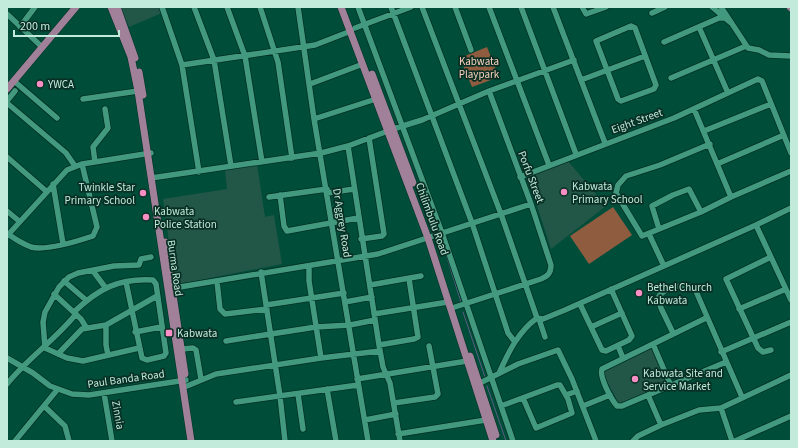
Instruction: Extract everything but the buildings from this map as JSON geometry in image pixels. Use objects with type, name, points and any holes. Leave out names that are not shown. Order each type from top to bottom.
[{"type":"main road","points":[[7,89],[10,82],[70,7]]},
{"type":"main road","points":[[41,45],[76,7]]},
{"type":"main road","name":"Burma Road","points":[[112,7],[131,57],[138,92],[195,441]]},
{"type":"main road","name":"Burma Road","points":[[118,7],[130,41],[140,77],[149,153]]},
{"type":"main road","name":"Chilimbulu Road","points":[[341,7],[353,30],[430,237],[455,307],[498,441]]},
{"type":"main road","name":"Chilimbulu Road","points":[[346,7],[363,64],[376,99],[390,130]]},
{"type":"main road","name":"Chilimbulu Road","points":[[430,237],[448,302],[493,441]]},
{"type":"main road","name":"Burma Road","points":[[170,288],[182,349],[191,441]]},
{"type":"street","points":[[20,27],[35,7]]},
{"type":"street","points":[[162,7],[182,65],[199,172]]},
{"type":"street","points":[[194,7],[214,60],[231,166]]},
{"type":"street","points":[[227,7],[245,56],[262,162]]},
{"type":"street","points":[[260,7],[276,51],[292,158]]},
{"type":"street","name":"Dr Aggrey Road","points":[[298,7],[314,119],[350,325],[353,354],[368,441]]},
{"type":"street","points":[[358,7],[442,233],[513,441]]},
{"type":"street","points":[[390,7],[472,223],[508,333],[515,342]]},
{"type":"street","points":[[182,65],[314,45],[410,7]]},
{"type":"street","points":[[422,7],[501,214],[524,285],[545,337]]},
{"type":"street","points":[[455,7],[471,50]]},
{"type":"street","points":[[489,7],[549,165]]},
{"type":"street","points":[[521,7],[576,154]]},
{"type":"street","points":[[553,7],[605,143]]},
{"type":"street","points":[[582,7],[586,14],[606,7]]},
{"type":"street","points":[[652,13],[665,7]]},
{"type":"street","points":[[712,7],[736,28]]},
{"type":"street","points":[[721,7],[748,48],[759,50],[769,55],[791,56]]},
{"type":"street","points":[[7,15],[41,45]]},
{"type":"street","points":[[664,42],[719,18],[725,18]]},
{"type":"street","points":[[631,26],[635,28],[645,56],[656,87],[621,101],[618,99],[596,41],[631,26]]},
{"type":"street","points":[[699,27],[728,92]]},
{"type":"street","points":[[671,78],[746,46]]},
{"type":"street","points":[[581,80],[645,56]]},
{"type":"street","points":[[153,178],[292,158],[348,146],[390,130],[403,127],[489,91],[574,60]]},
{"type":"street","points":[[310,84],[363,64]]},
{"type":"street","name":"Eight Street","points":[[520,177],[694,109],[758,79],[762,81],[771,104]]},
{"type":"street","points":[[10,82],[58,118]]},
{"type":"street","points":[[15,91],[7,102],[66,153],[75,166]]},
{"type":"street","name":"Porfu Street","points":[[489,91],[531,204],[551,265],[551,270],[546,276],[524,285]]},
{"type":"street","points":[[83,99],[138,92]]},
{"type":"street","points":[[314,119],[376,99]]},
{"type":"street","points":[[704,131],[771,104],[791,153]]},
{"type":"street","points":[[95,162],[93,147],[108,128],[105,109]]},
{"type":"street","points":[[694,109],[710,144],[730,196]]},
{"type":"street","points":[[717,164],[784,135]]},
{"type":"street","points":[[361,239],[382,236],[384,234],[368,138]]},
{"type":"street","points":[[710,144],[660,165],[626,176],[618,185],[616,193],[642,236],[701,212],[730,196],[791,171]]},
{"type":"street","points":[[348,146],[374,317],[383,367],[388,375],[394,403],[400,441]]},
{"type":"street","points":[[82,164],[97,227],[96,233],[88,238],[45,247],[31,247],[8,235],[46,191],[67,170],[82,164],[149,153]]},
{"type":"street","points":[[7,157],[46,191]]},
{"type":"street","points":[[53,184],[63,244]]},
{"type":"street","points":[[269,197],[354,189]]},
{"type":"street","points":[[659,229],[652,206],[673,195],[689,189],[701,212]]},
{"type":"street","points":[[280,195],[284,226],[287,231],[358,218]]},
{"type":"street","points":[[170,288],[388,252],[531,204]]},
{"type":"street","points":[[480,383],[491,379],[500,371],[515,342],[529,325],[538,319],[580,304],[791,208]]},
{"type":"street","points":[[7,211],[19,221]]},
{"type":"street","points":[[756,225],[791,300]]},
{"type":"street","points":[[649,234],[664,266]]},
{"type":"street","points":[[45,348],[44,316],[54,294],[64,281],[72,275],[114,266],[139,265],[141,259],[152,257]]},
{"type":"street","points":[[771,257],[726,279],[760,351],[771,350]]},
{"type":"street","points":[[309,266],[311,298],[321,358]]},
{"type":"street","points":[[93,271],[105,287]]},
{"type":"street","points":[[261,272],[280,396],[285,441]]},
{"type":"street","points":[[370,286],[421,276]]},
{"type":"street","points":[[409,279],[414,307]]},
{"type":"street","points":[[7,384],[20,367],[45,348],[86,300],[105,287],[126,282],[153,280],[156,284],[164,356],[144,360],[142,358],[135,332],[126,282]]},
{"type":"street","points":[[64,281],[86,300]]},
{"type":"street","points":[[217,281],[220,309],[225,314],[344,293]]},
{"type":"street","points":[[455,307],[524,285]]},
{"type":"street","points":[[673,334],[658,301],[660,295],[669,289],[682,285],[692,287],[742,397]]},
{"type":"street","points":[[739,309],[786,288]]},
{"type":"street","points":[[580,304],[602,350],[606,351],[618,346],[630,340],[632,336],[611,289]]},
{"type":"street","points":[[54,294],[81,318],[86,327]]},
{"type":"street","points":[[58,354],[78,331],[86,327],[106,325],[157,296]]},
{"type":"street","points":[[345,302],[372,297]]},
{"type":"street","points":[[226,341],[316,327],[350,325],[374,317],[414,307],[448,302]]},
{"type":"street","name":"Paul Banda Road","points":[[7,358],[20,367],[28,370],[57,390],[80,395],[185,382],[192,385],[202,379],[216,374],[353,354],[414,339],[418,337],[414,307]]},
{"type":"street","points":[[591,327],[622,313]]},
{"type":"street","points":[[706,318],[601,370],[610,395],[614,402],[620,407],[726,362]]},
{"type":"street","points":[[721,352],[791,322]]},
{"type":"street","points":[[106,325],[106,345],[108,355]]},
{"type":"street","points":[[135,332],[161,327]]},
{"type":"street","points":[[653,344],[671,386]]},
{"type":"street","points":[[394,403],[437,396],[438,392],[429,346]]},
{"type":"street","points":[[618,346],[623,358]]},
{"type":"street","points":[[45,348],[58,354],[83,361],[98,359],[108,355],[139,348]]},
{"type":"street","points":[[182,349],[195,349],[202,379]]},
{"type":"street","points":[[500,371],[558,350],[577,391],[596,441]]},
{"type":"street","points":[[236,402],[327,389],[388,375],[467,361]]},
{"type":"street","points":[[633,441],[638,436],[661,425],[699,410],[721,408],[791,375]]},
{"type":"street","points":[[502,406],[523,398],[560,385],[566,395],[572,413],[537,428],[523,398]]},
{"type":"street","points":[[327,389],[336,441]]},
{"type":"street","points":[[15,441],[57,390]]},
{"type":"street","points":[[566,395],[577,391]]},
{"type":"street","name":"Zinnia","points":[[104,393],[112,441]]},
{"type":"street","points":[[298,394],[303,429]]},
{"type":"street","points":[[583,406],[610,395]]},
{"type":"street","points":[[648,395],[661,425]]},
{"type":"street","points":[[44,406],[65,426],[69,441]]},
{"type":"street","points":[[721,408],[734,441],[791,416]]},
{"type":"street","points":[[365,420],[396,414]]},
{"type":"street","points":[[398,434],[486,420]]},
{"type":"shaded area","points":[[121,7],[159,7],[162,13],[129,27]]},
{"type":"shaded area","name":"Kabwata Primary School","points":[[568,161],[606,206],[551,249],[528,178]]},
{"type":"shaded area","points":[[257,164],[265,217],[274,215],[282,264],[175,285],[163,199],[227,189],[225,170]]},
{"type":"shaded area","name":"Kabwata Site and Service Market","points":[[652,348],[668,386],[619,404],[602,372]]},
{"type":"green space","name":"Kabwata Playpark","points":[[487,47],[499,77],[472,87],[460,58]]},
{"type":"green space","points":[[613,207],[632,235],[589,264],[570,236]]},
{"type":"waterway","points":[[443,245],[461,302]]},
{"type":"waterway","points":[[463,312],[485,377]]},
{"type":"waterway","points":[[487,386],[506,441]]},
{"type":"place","name":"YWCA","points":[[40,84]]},
{"type":"place","name":"Kabwata Primary School","points":[[564,192]]},
{"type":"place","name":"Twinkle Star Primary School","points":[[143,193]]},
{"type":"place","name":"Kabwata Police Station","points":[[146,217]]},
{"type":"place","name":"Bethel Church Kabwata","points":[[639,293]]},
{"type":"place","name":"Kabwata","points":[[169,333]]},
{"type":"place","name":"Kabwata Site and Service Market","points":[[635,379]]}]
